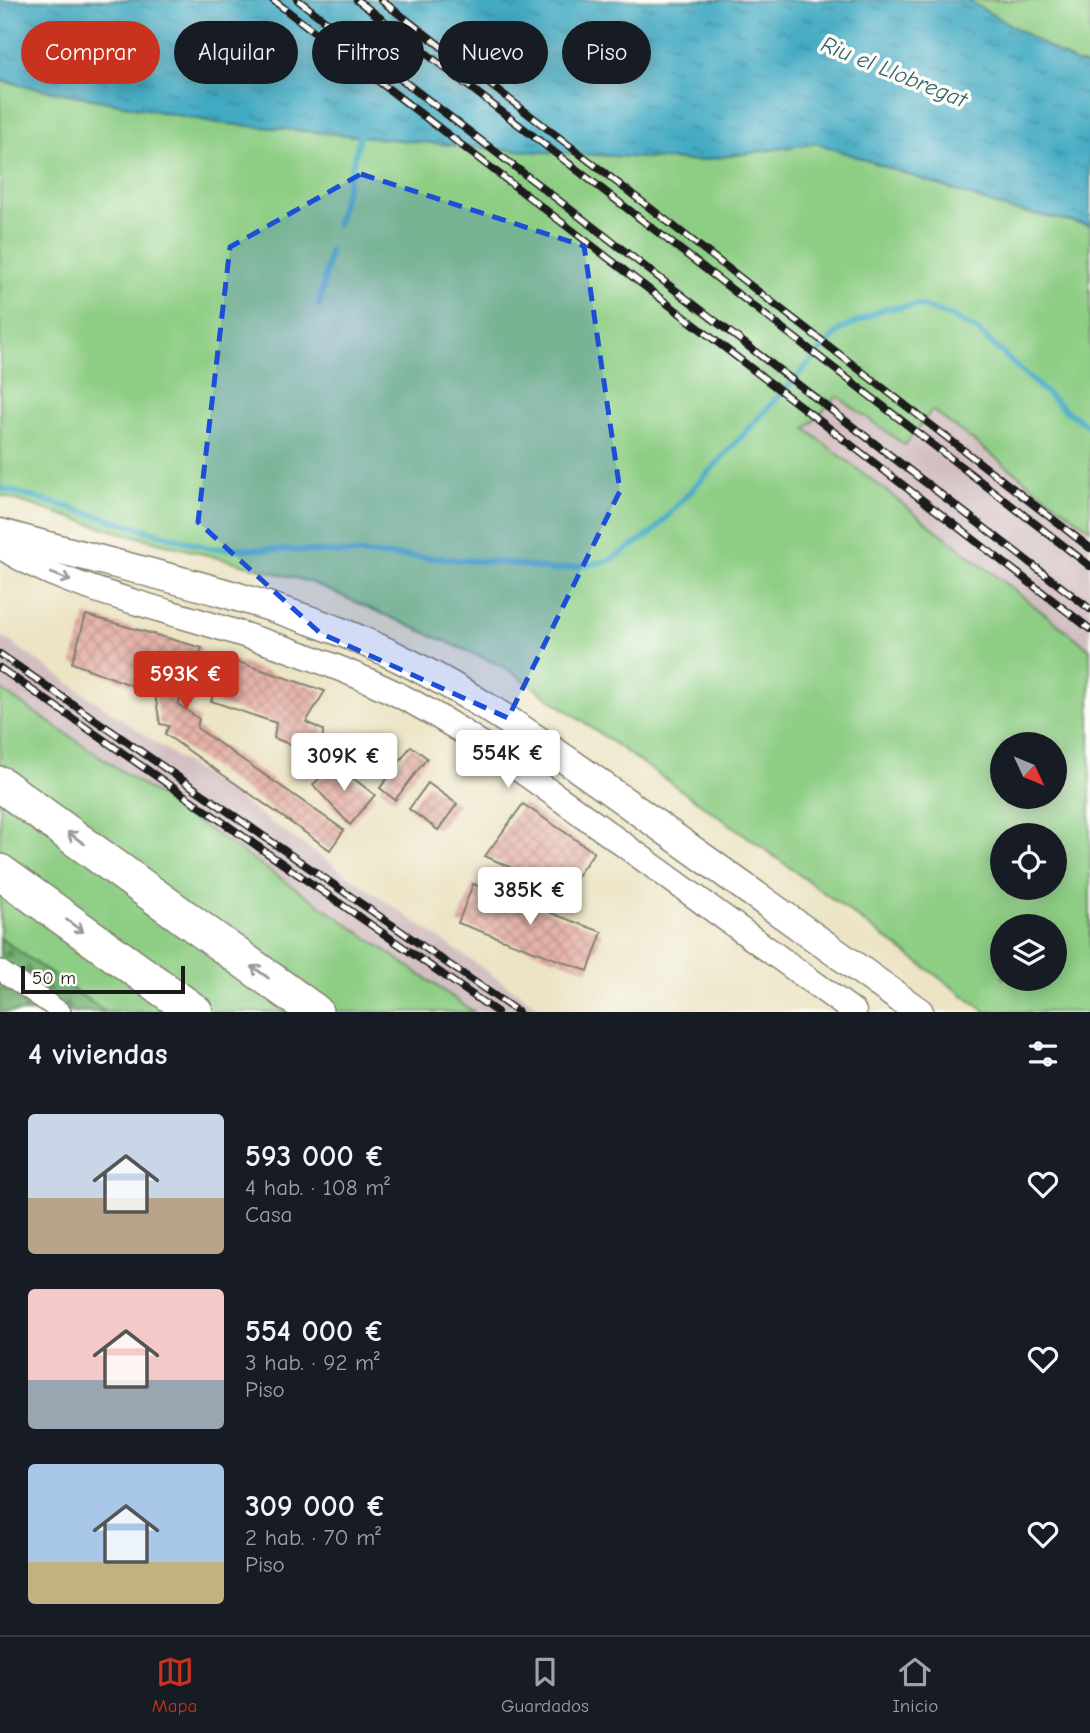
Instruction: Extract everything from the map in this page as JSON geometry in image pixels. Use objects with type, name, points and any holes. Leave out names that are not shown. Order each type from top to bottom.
[{"type":"highway","points":[[0,784],[315,1012]]},
{"type":"highway","points":[[0,872],[195,1012]]},
{"type":"main road","points":[[0,533],[195,585],[337,631],[406,662],[467,694],[629,804],[919,1012]]},
{"type":"street","points":[[0,546],[35,566],[80,585],[261,639],[341,669],[396,694],[462,731],[522,772],[854,1012]]},
{"type":"street","points":[[0,970],[61,1012]]},
{"type":"highlighted area","points":[[361,174],[584,246],[620,491],[508,718],[320,633],[198,522],[230,247]]},
{"type":"shaded area","points":[[837,396],[932,410],[1090,529],[1090,649],[806,429]]},
{"type":"shaded area","points":[[0,635],[546,1012],[474,1012],[0,689]]},
{"type":"green space","points":[[967,0],[1090,0],[1090,66],[1076,63]]},
{"type":"green space","points":[[0,81],[218,123],[695,161],[817,143],[1008,209],[1090,225],[1090,529],[932,410],[905,445],[837,396],[806,429],[1090,649],[1090,1012],[986,1012],[748,837],[506,668],[310,582],[104,528],[0,495]]},
{"type":"green space","points":[[0,689],[474,1012],[105,1012],[0,938]]},
{"type":"green space","points":[[0,938],[105,1012],[0,1012]]},
{"type":"water","name":"Riu el Llobregat","points":[[0,0],[967,0],[1076,63],[1090,66],[1090,225],[1008,209],[817,143],[695,161],[493,149],[218,123],[0,81]]},
{"type":"building","points":[[86,615],[202,648],[178,704],[199,719],[197,728],[344,830],[330,850],[165,734],[169,726],[160,724],[155,694],[72,663]]},
{"type":"building","points":[[226,658],[325,691],[306,722],[323,730],[322,752],[274,738],[276,723],[211,701]]},
{"type":"building","points":[[341,743],[361,751],[356,765],[335,757]]},
{"type":"building","points":[[411,746],[427,758],[395,800],[380,788]]},
{"type":"building","points":[[333,763],[375,795],[350,825],[313,785]]},
{"type":"building","points":[[428,783],[457,804],[438,830],[409,809]]},
{"type":"building","points":[[523,804],[594,852],[566,892],[485,856]]},
{"type":"building","points":[[473,884],[602,932],[588,971],[458,923]]},
{"type":"waterway","points":[[337,224],[362,128]]},
{"type":"waterway","points":[[319,306],[330,251]]},
{"type":"waterway","points":[[0,488],[210,548],[436,558],[507,563],[554,570],[609,561],[652,533],[840,330],[884,309],[919,305],[951,316],[978,331],[1065,410],[1090,427]]},
{"type":"railway","points":[[273,0],[1090,629]]},
{"type":"railway","points":[[298,0],[1090,609]]},
{"type":"railway","points":[[357,0],[1090,566]]},
{"type":"railway","points":[[381,0],[1090,548]]},
{"type":"railway","points":[[0,654],[518,1012]]},
{"type":"railway","points":[[0,668],[497,1012]]}]
